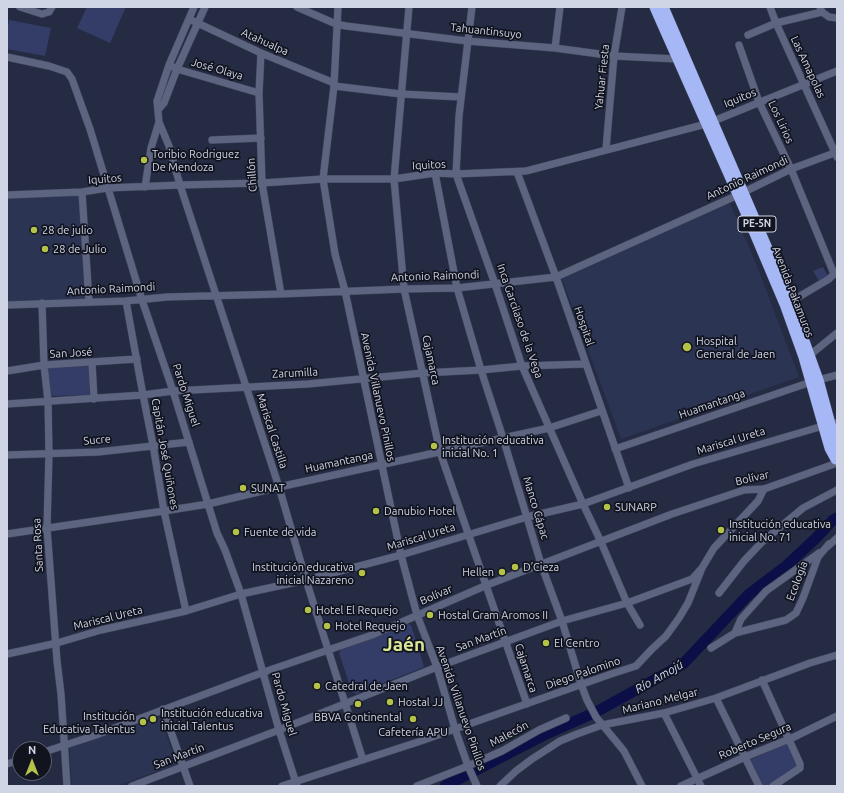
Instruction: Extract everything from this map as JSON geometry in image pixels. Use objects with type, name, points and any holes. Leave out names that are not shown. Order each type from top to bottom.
[{"type":"highway","name":"Avenida Pakamuros","points":[[655,7],[677,60],[709,123]]},
{"type":"highway","name":"Avenida Pakamuros","points":[[663,7],[709,123],[790,302],[810,355],[815,381]]},
{"type":"highway","name":"Avenida Pakamuros","points":[[741,194],[815,381],[836,446],[836,462]]},
{"type":"street","points":[[20,7],[42,14],[49,12],[52,7]]},
{"type":"street","name":"Mariscal Castilla","points":[[194,7],[169,64],[157,101],[158,122],[169,146],[180,185],[245,387],[279,487],[327,651],[363,760]]},
{"type":"street","points":[[158,110],[164,103],[177,69],[205,7]]},
{"type":"street","name":"Tahuantinsuyo","points":[[297,7],[336,24],[346,26],[467,42],[555,48],[614,56],[677,60]]},
{"type":"street","name":"Avenida Villanuevo Pinillos","points":[[338,7],[334,85],[323,179],[335,254],[401,555],[417,615],[437,667],[455,728],[476,785]]},
{"type":"street","name":"Cajamarca","points":[[408,7],[394,179],[404,289],[440,452],[487,585],[526,704]]},
{"type":"street","name":"Inca Garcilaso de la Vega","points":[[472,7],[461,97],[456,174],[522,366],[601,542],[626,603],[640,625]]},
{"type":"street","points":[[555,48],[560,7]]},
{"type":"street","name":"Yahuar Fiesta","points":[[606,149],[614,56],[622,7]]},
{"type":"street","name":"Las Amapolas","points":[[770,7],[836,154]]},
{"type":"street","points":[[748,35],[776,23],[821,9],[829,17],[837,18]]},
{"type":"street","name":"Atahualpa","points":[[189,19],[334,85],[401,94],[461,97]]},
{"type":"street","name":"Los Lirios","points":[[738,45],[759,102],[836,272]]},
{"type":"street","name":"Chillón","points":[[261,53],[259,93],[262,183],[281,294]]},
{"type":"street","name":"Pardo Miguel","points":[[7,58],[49,66],[67,72],[71,76],[90,129],[142,300],[174,391],[217,533],[225,550],[241,594],[279,730],[297,784]]},
{"type":"street","name":"José Olaya","points":[[169,64],[177,69],[259,93]]},
{"type":"street","name":"Iquitos","points":[[7,195],[82,192],[107,188],[262,183],[323,179],[394,179],[435,173],[456,174],[526,171],[709,123],[837,71]]},
{"type":"street","points":[[145,187],[151,148],[158,122]]},
{"type":"street","points":[[212,140],[261,138]]},
{"type":"street","name":"Antonio Raimondi","points":[[7,305],[126,301],[167,297],[216,295],[457,288],[556,277],[791,170],[836,154]]},
{"type":"street","name":"Hospital","points":[[517,172],[556,277],[601,411],[629,488]]},
{"type":"street","name":"Manco Cápac","points":[[435,173],[457,288],[541,564],[562,621],[581,684],[596,717],[624,751],[642,786]]},
{"type":"street","points":[[82,192],[89,302]]},
{"type":"street","points":[[790,302],[829,279],[836,272]]},
{"type":"street","name":"Capitán José Quiñones","points":[[126,301],[143,395],[154,445],[164,512],[186,611]]},
{"type":"street","name":"Santa Rosa","points":[[42,303],[44,365],[48,401],[49,454],[47,528],[67,786]]},
{"type":"street","points":[[810,355],[837,333]]},
{"type":"street","name":"San José","points":[[7,371],[44,365],[137,359]]},
{"type":"street","points":[[92,363],[94,399]]},
{"type":"street","name":"Zarumilla","points":[[7,404],[94,399],[174,391],[308,384],[363,378],[522,366],[585,364]]},
{"type":"street","name":"Huamantanga","points":[[615,449],[837,374]]},
{"type":"street","name":"Huamantanga","points":[[7,534],[164,512],[208,504],[549,428],[601,411]]},
{"type":"street","name":"Mariscal Ureta","points":[[7,654],[57,643],[101,630],[186,611],[241,594],[306,580],[401,555],[527,517],[583,504],[693,464],[830,424]]},
{"type":"street","name":"Sucre","points":[[7,455],[98,452],[189,442]]},
{"type":"street","name":"Bolívar","points":[[52,749],[96,735],[264,672],[372,635],[487,585],[692,507],[744,490],[764,489],[836,462]]},
{"type":"street","name":"Diego Palomino","points":[[282,786],[297,784],[581,684],[638,670],[652,649],[666,636],[679,618],[688,603],[702,568],[714,548],[758,501],[764,489]]},
{"type":"street","points":[[719,593],[744,561],[761,543],[803,508],[837,490]]},
{"type":"street","points":[[711,648],[734,633],[741,620],[766,591],[815,557],[837,538]]},
{"type":"street","name":"Ecología","points":[[734,633],[786,620],[796,613],[804,598],[818,557],[829,544]]},
{"type":"street","name":"San Martín","points":[[132,786],[279,730],[437,667],[562,621],[626,603],[692,579],[702,568]]},
{"type":"street","name":"Mariano Melgar","points":[[500,786],[532,759],[560,741],[602,725],[664,713],[716,698],[762,680],[837,655]]},
{"type":"street","points":[[762,680],[800,762],[800,768],[773,786]]},
{"type":"street","points":[[716,698],[759,786]]},
{"type":"street","points":[[163,709],[190,786]]},
{"type":"street","points":[[664,713],[701,786]]},
{"type":"street","name":"Roberto Segura","points":[[681,786],[789,739],[837,716]]},
{"type":"street","name":"Malecón","points":[[417,786],[469,768],[539,730],[566,718]]},
{"type":"shaded area","points":[[87,7],[126,7],[110,43],[77,28]]},
{"type":"shaded area","points":[[9,20],[51,28],[45,56],[7,49]]},
{"type":"shaded area","name":"28 de Julio","points":[[80,194],[87,300],[7,304],[7,198]]},
{"type":"shaded area","name":"Hospital General de Jaen","points":[[730,203],[757,266],[799,377],[621,439],[562,279]]},
{"type":"shaded area","points":[[823,267],[828,276],[819,281],[813,271]]},
{"type":"shaded area","points":[[91,366],[89,395],[51,396],[48,368]]},
{"type":"shaded area","points":[[408,624],[411,625],[424,667],[356,694],[352,692],[339,653],[341,649]]},
{"type":"shaded area","points":[[160,717],[177,764],[117,786],[72,786],[69,747]]},
{"type":"shaded area","points":[[786,743],[797,766],[768,786],[762,786],[750,760]]},
{"type":"waterway","name":"Río Amojú","points":[[445,786],[544,735],[596,712],[683,664],[748,595],[785,567],[833,520],[837,518]]},
{"type":"place","name":"Toribio Rodriguez De Mendoza","points":[[144,160]]},
{"type":"place","name":"28 de julio","points":[[34,230]]},
{"type":"place","name":"28 de Julio","points":[[45,249]]},
{"type":"place","name":"Hospital General de Jaen","points":[[687,347]]},
{"type":"place","name":"Institución educativa inicial No. 1","points":[[434,446]]},
{"type":"place","name":"SUNAT","points":[[243,488]]},
{"type":"place","name":"SUNARP","points":[[607,507]]},
{"type":"place","name":"Danubio Hotel","points":[[376,511]]},
{"type":"place","name":"Institución educativa inicial No. 71","points":[[721,530]]},
{"type":"place","name":"Fuente de vida","points":[[236,532]]},
{"type":"place","name":"D’Cieza","points":[[515,567]]},
{"type":"place","name":"Hellen","points":[[502,572]]},
{"type":"place","name":"Institución educativa inicial Nazareno","points":[[362,573]]},
{"type":"place","name":"Hotel El Requejo","points":[[308,610]]},
{"type":"place","name":"Hostal Gram Aromos II","points":[[430,615]]},
{"type":"place","name":"Hotel Requejo","points":[[327,626]]},
{"type":"place","name":"El Centro","points":[[546,643]]},
{"type":"place","name":"Catedral de Jaen","points":[[317,686]]},
{"type":"place","name":"Hostal JJ","points":[[390,702]]},
{"type":"place","name":"BBVA Continental","points":[[358,704]]},
{"type":"place","name":"Institución educativa inicial Talentus","points":[[153,719]]},
{"type":"place","name":"Cafetería APU","points":[[413,719]]},
{"type":"place","name":"Institución Educativa Talentus","points":[[143,722]]},
{"type":"district","name":"Jaén","points":[[404,645]]}]
